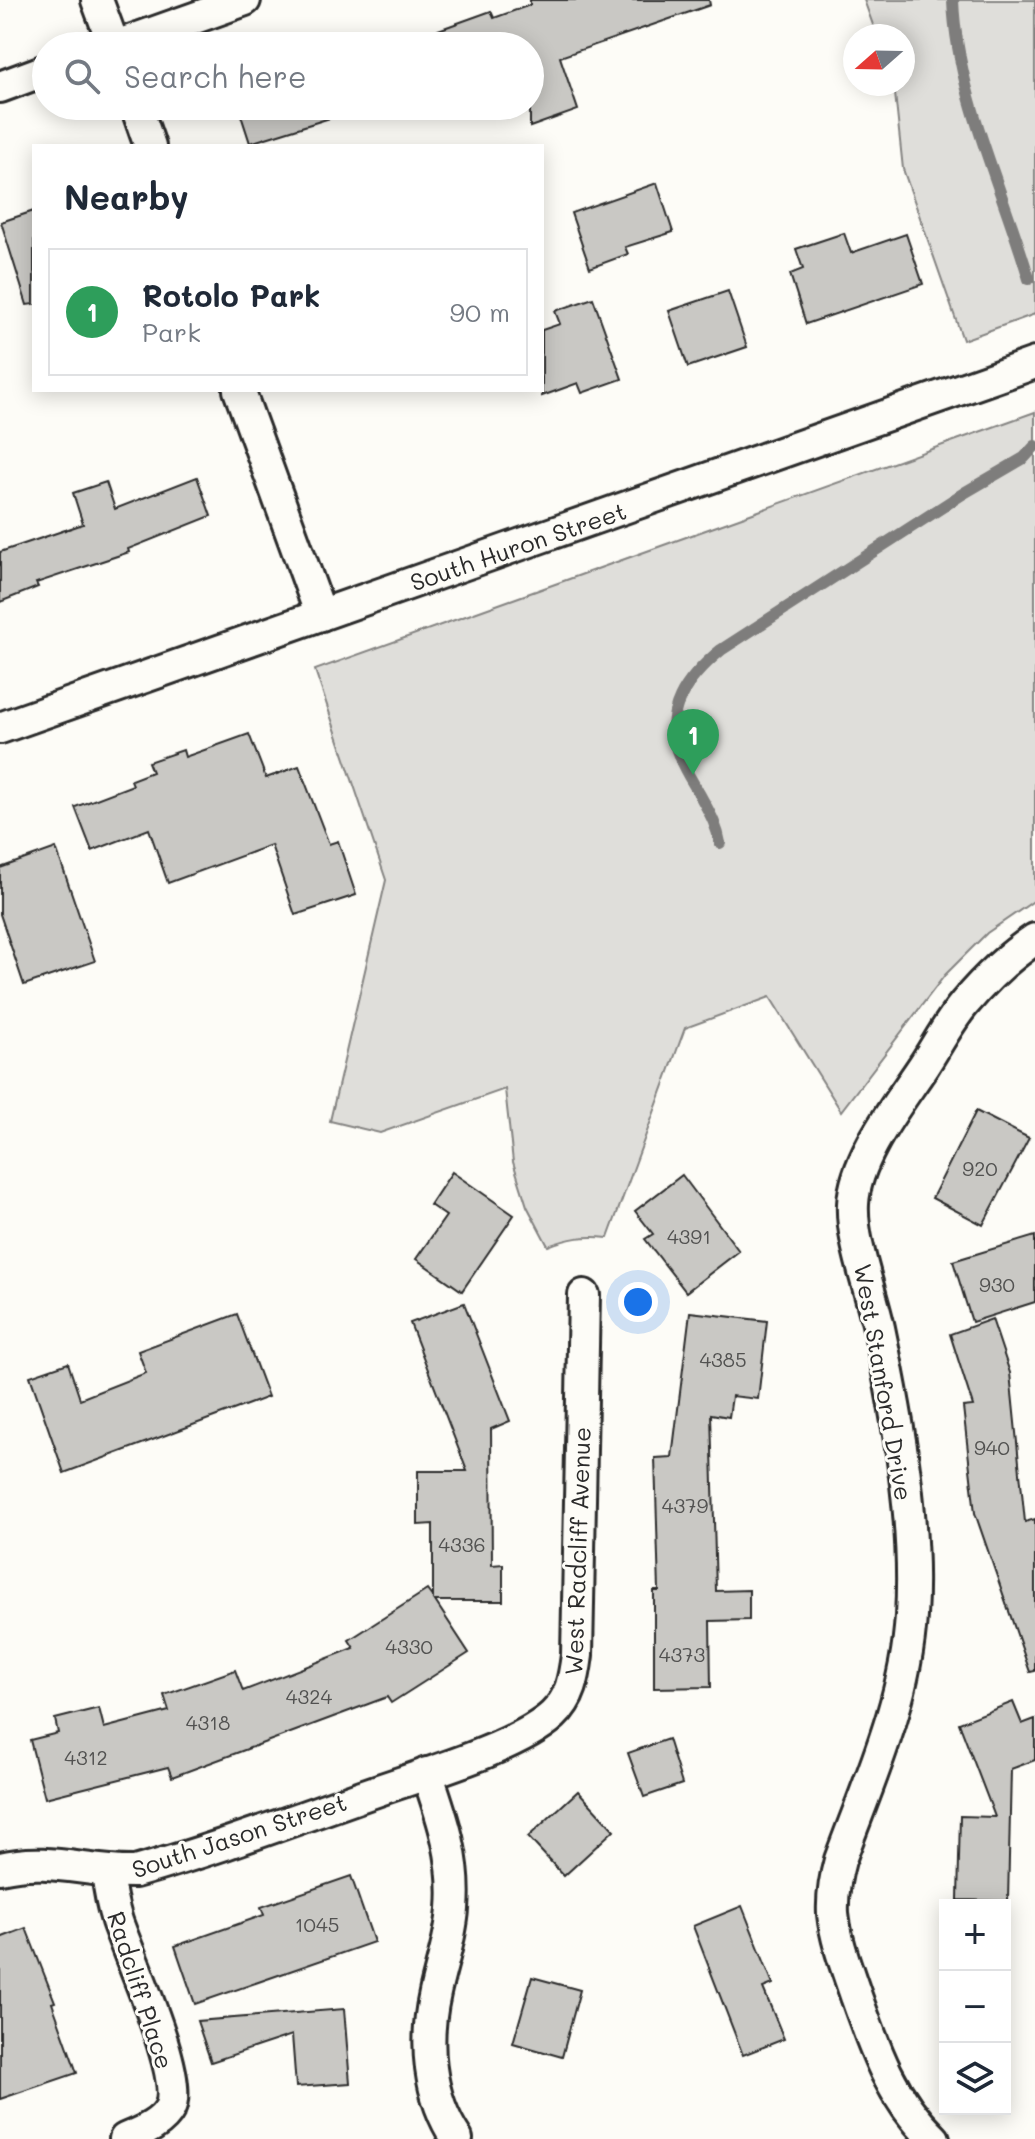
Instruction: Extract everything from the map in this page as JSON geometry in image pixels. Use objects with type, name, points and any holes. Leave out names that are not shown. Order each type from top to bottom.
[{"type":"street","points":[[97,0],[110,32]]},
{"type":"street","points":[[155,32],[245,0]]},
{"type":"street","points":[[0,87],[32,75]]},
{"type":"street","points":[[141,120],[149,144]]},
{"type":"street","name":"South Huron Street","points":[[0,728],[1035,363]]},
{"type":"street","points":[[240,392],[321,615]]},
{"type":"street","name":"West Stanford Drive","points":[[934,2139],[894,2092],[878,2060],[839,1948],[833,1915],[833,1885],[840,1860],[900,1693],[911,1616],[912,1569],[898,1440],[879,1328],[857,1239],[853,1202],[862,1166],[876,1138],[962,1006],[1000,965],[1035,939]]},
{"type":"street","name":"West Radcliff Avenue","points":[[427,1773],[517,1739],[537,1728],[565,1701],[574,1681],[584,1295]]},
{"type":"street","points":[[427,1773],[446,1827],[452,1853],[454,1890],[451,1927],[435,1993],[428,2046],[440,2105],[457,2139]]},
{"type":"street","name":"South Jason Street","points":[[0,1868],[49,1862],[107,1872],[135,1872],[427,1773]]},
{"type":"street","name":"Radcliff Place","points":[[107,1872],[117,1920],[165,2051],[173,2094],[169,2108],[156,2123],[125,2139]]},
{"type":"shaded area","points":[[864,0],[1035,0],[1035,314],[963,340],[903,169],[895,96],[915,96],[915,24],[873,24]]},
{"type":"shaded area","points":[[1035,412],[1035,900],[987,933],[945,975],[841,1111],[770,997],[685,1028],[608,1238],[577,1238],[548,1246],[527,1206],[513,1162],[505,1089],[380,1133],[330,1121],[386,880],[315,670]]},
{"type":"building","points":[[530,0],[709,0],[710,5],[560,57],[578,110],[530,127],[530,120],[544,120],[544,32],[433,32],[491,11],[494,18],[530,5]]},
{"type":"building","points":[[243,120],[324,120],[250,143]]},
{"type":"building","points":[[657,183],[673,232],[625,247],[628,254],[590,268],[571,213]]},
{"type":"building","points":[[32,212],[32,304],[27,305],[1,222]]},
{"type":"building","points":[[844,233],[851,253],[906,234],[923,284],[806,324],[790,274],[803,269],[796,249]]},
{"type":"building","points":[[728,291],[747,347],[688,367],[669,311]]},
{"type":"building","points":[[593,298],[622,379],[582,393],[578,383],[542,396],[544,329],[560,324],[555,311]]},
{"type":"building","points":[[197,477],[211,516],[128,549],[129,552],[36,583],[38,587],[0,602],[0,552],[83,524],[73,493],[106,482],[115,509]]},
{"type":"building","points":[[249,734],[266,778],[299,766],[329,844],[338,841],[356,895],[295,915],[271,845],[168,883],[149,829],[92,851],[75,807],[133,785],[131,780],[152,772],[148,762],[183,750],[185,757]]},
{"type":"building","points":[[56,848],[95,961],[24,985],[0,914],[0,868]]},
{"type":"building","points":[[976,1111],[1029,1138],[983,1225],[932,1198]]},
{"type":"building","points":[[452,1172],[514,1215],[462,1291],[416,1259],[446,1216],[430,1205]]},
{"type":"building","points":[[682,1175],[739,1251],[686,1292],[645,1239],[653,1234],[635,1211]]},
{"type":"building","points":[[1035,1236],[1035,1302],[972,1322],[953,1261]]},
{"type":"building","points":[[464,1303],[510,1421],[491,1429],[492,1565],[503,1564],[503,1601],[435,1601],[469,1653],[391,1703],[387,1697],[172,1777],[168,1767],[45,1798],[30,1740],[58,1733],[55,1719],[99,1708],[104,1728],[169,1711],[164,1695],[235,1670],[243,1691],[354,1648],[349,1640],[427,1590],[433,1598],[433,1524],[418,1525],[418,1471],[467,1471],[410,1323]]},
{"type":"building","points":[[690,1312],[767,1321],[758,1399],[732,1396],[729,1417],[711,1414],[716,1591],[749,1590],[749,1620],[710,1621],[711,1687],[654,1688],[654,1591],[659,1591],[655,1458],[672,1457]]},
{"type":"building","points":[[237,1314],[268,1397],[64,1473],[30,1376],[68,1363],[80,1399],[146,1373],[138,1351]]},
{"type":"building","points":[[992,1319],[1010,1373],[1025,1522],[1035,1519],[1035,1671],[1030,1672],[975,1513],[963,1407],[973,1406],[950,1334]]},
{"type":"building","points":[[1013,1702],[1022,1724],[1035,1719],[1035,1760],[1011,1769],[1008,1899],[958,1899],[960,1816],[995,1817],[959,1723]]},
{"type":"building","points":[[668,1739],[682,1784],[644,1797],[628,1753]]},
{"type":"building","points":[[578,1791],[614,1830],[564,1876],[528,1837]]},
{"type":"building","points":[[351,1876],[374,1942],[195,2004],[175,1946],[264,1915],[261,1907]]},
{"type":"building","points":[[742,1906],[773,1984],[763,1988],[784,2039],[743,2055],[693,1926]]},
{"type":"building","points":[[26,1928],[55,2002],[52,2003],[77,2073],[0,2099],[0,1938]]},
{"type":"building","points":[[532,1977],[580,1990],[562,2057],[513,2043]]},
{"type":"building","points":[[344,2009],[350,2083],[296,2087],[292,2035],[211,2062],[197,2021]]},
{"type":"waterway","points":[[953,0],[956,36],[972,106],[1029,279]]},
{"type":"waterway","points":[[720,843],[717,830],[684,768],[675,742],[675,711],[697,672],[721,650],[964,493],[1024,458],[1035,446]]},
{"type":"place","name":"Rotolo Park","points":[[693,775]]}]
